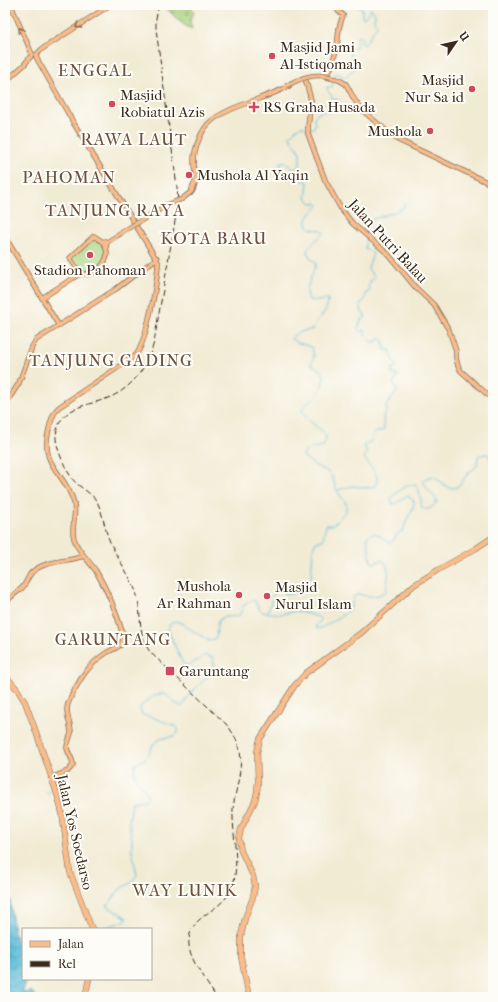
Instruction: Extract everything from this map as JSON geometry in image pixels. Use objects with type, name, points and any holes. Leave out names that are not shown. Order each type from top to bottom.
[{"type":"highway","points":[[249,997],[241,957],[241,936],[245,918],[253,896],[254,886],[253,876],[241,851],[239,843],[241,829],[255,801],[257,792],[258,748],[264,733],[306,672],[325,660],[361,633],[414,585],[493,538]]},
{"type":"highway","name":"Jalan Yos Soedarso","points":[[6,677],[29,710],[62,813],[67,859],[71,876],[91,928]]},
{"type":"highway","points":[[86,997],[89,980]]},
{"type":"main road","points":[[11,5],[27,44],[132,218],[134,225],[139,229],[157,258],[158,264],[147,327],[138,352],[58,407],[54,413],[46,441],[48,455],[52,465],[66,485],[73,501],[75,514],[72,534],[76,544],[96,572],[111,602],[123,636],[121,644],[98,658],[91,666],[69,701],[67,710],[71,734],[68,750],[73,759],[73,764],[68,771],[51,778]]},
{"type":"main road","points":[[5,82],[42,50],[110,5]]},
{"type":"main road","points":[[332,77],[332,67],[338,47],[339,28],[343,15],[338,11],[336,5]]},
{"type":"main road","points":[[27,44],[33,50],[42,50]]},
{"type":"main road","points":[[39,63],[38,56],[42,50]]},
{"type":"main road","points":[[34,56],[45,74]]},
{"type":"main road","points":[[285,87],[302,78],[315,76],[332,77]]},
{"type":"main road","points":[[315,76],[332,77]]},
{"type":"main road","points":[[82,273],[70,258],[94,236],[102,242],[105,241],[167,205],[182,199],[191,192],[195,186],[192,164],[193,150],[204,127],[216,117],[306,77],[332,77],[347,83],[355,98],[364,109],[392,134],[427,153],[493,184]]},
{"type":"main road","name":"Jalan Putri Balau","points":[[302,78],[311,100],[308,129],[320,169],[338,206],[350,221],[386,252],[420,293],[434,305],[449,330],[454,345],[457,364],[461,371],[492,397]]},
{"type":"main road","points":[[42,298],[82,273],[94,272],[102,266],[106,257],[107,242],[166,205],[180,200],[195,186]]},
{"type":"main road","points":[[5,237],[59,326]]},
{"type":"main road","points":[[105,241],[104,243],[106,248]]},
{"type":"main road","points":[[5,405],[20,381],[34,343],[38,338],[112,292],[153,263],[157,258]]},
{"type":"main road","points":[[153,263],[158,264]]},
{"type":"main road","points":[[5,604],[37,569],[53,563],[84,556]]},
{"type":"green space","points":[[164,5],[191,6],[194,12],[190,21],[192,29],[180,22]]},
{"type":"green space","name":"Stadion Pahoman","points":[[94,236],[106,248],[106,258],[96,271],[83,274],[70,258]]},
{"type":"water","points":[[5,854],[13,926],[22,960],[22,980],[27,980],[22,990],[24,993],[31,991],[36,997],[5,997]]},
{"type":"waterway","points":[[335,77],[336,73],[347,77],[352,70],[360,65],[351,59],[350,49],[356,47],[357,37],[360,35],[362,38],[361,43],[364,45],[373,30],[378,25],[374,21],[375,14],[372,9],[364,18],[362,17],[362,8],[354,5]]},
{"type":"waterway","points":[[309,129],[314,128],[314,117],[323,111],[333,111],[336,106],[340,104],[339,100],[333,99],[327,89],[327,87],[332,87],[333,80]]},
{"type":"waterway","points":[[268,611],[276,587],[285,593],[290,594],[300,591],[311,577],[314,545],[316,542],[323,540],[326,525],[333,525],[346,511],[346,503],[337,491],[332,476],[328,472],[314,465],[303,455],[309,449],[323,446],[326,440],[325,434],[305,416],[302,409],[320,391],[324,375],[320,369],[311,364],[314,357],[312,347],[298,343],[291,339],[295,334],[314,329],[326,309],[328,299],[319,301],[309,300],[307,295],[309,282],[316,264],[307,252],[309,247],[324,233],[321,230],[311,229],[307,222],[307,219],[311,213],[319,205],[317,203],[312,203],[306,198],[307,181],[297,181],[293,179],[287,174],[280,163],[284,161],[293,169],[296,169],[300,165],[300,152],[290,137],[298,128],[302,126],[306,128]]},
{"type":"waterway","points":[[367,234],[368,221],[397,211],[404,207],[405,204]]},
{"type":"waterway","points":[[338,490],[352,486],[369,488],[376,485],[376,474],[364,457],[367,452],[364,445],[371,441],[374,433],[384,430],[383,416],[387,411],[386,406],[397,392],[396,387],[393,384],[398,375],[392,374],[392,369],[397,366],[390,350],[385,350],[382,338],[372,342],[365,335],[365,330],[360,332],[358,329],[361,320],[365,318],[360,304],[365,300],[366,293],[370,291],[368,286],[371,283],[370,280],[375,278],[368,269],[373,253],[365,249],[366,237]]},
{"type":"waterway","points":[[493,445],[493,450]]},
{"type":"waterway","points":[[103,928],[125,921],[127,918],[107,906],[120,889],[131,883],[137,875],[132,851],[129,823],[132,802],[145,800],[148,797],[136,779],[134,770],[135,764],[145,759],[157,741],[178,733],[177,727],[143,715],[140,708],[152,697],[159,694],[168,696],[177,704],[182,706],[190,694],[214,670],[213,658],[205,655],[190,665],[183,664],[170,635],[168,628],[171,623],[176,621],[181,623],[209,641],[216,638],[217,625],[222,618],[239,616],[242,607],[252,600],[255,601],[262,612],[281,614],[296,611],[318,617],[321,620],[315,627],[317,629],[348,611],[354,596],[359,594],[366,596],[376,595],[386,591],[388,574],[386,563],[383,560],[374,563],[371,562],[368,536],[375,533],[390,543],[398,533],[404,530],[406,522],[413,509],[414,501],[407,495],[397,503],[393,504],[391,499],[397,493],[405,486],[417,486],[421,498],[422,508],[429,509],[433,507],[437,501],[423,482],[427,478],[435,477],[447,487],[454,488],[460,485],[469,472],[474,469],[477,465],[478,456],[488,454],[493,467]]},
{"type":"waterway","points":[[45,792],[47,793],[51,791]]},
{"type":"railway","points":[[159,5],[156,18],[156,29],[178,204],[154,342],[148,360],[132,383],[117,394],[81,406],[69,412],[64,416],[59,424],[56,433],[56,441],[69,474],[76,483],[92,496],[99,506],[109,539],[136,592],[143,638],[146,646],[151,653],[226,724],[235,737],[239,747],[241,758],[240,773],[233,809],[236,861],[234,881],[231,890],[226,897],[195,924],[191,931],[189,940],[189,947],[194,962],[216,997]]},
{"type":"place","name":"Masjid Jami Al-Istiqomah","points":[[272,56]]},
{"type":"place","name":"Masjid Nur Sa id","points":[[472,89]]},
{"type":"place","name":"Masjid Robiatul Azis","points":[[112,104]]},
{"type":"place","name":"RS Graha Husada","points":[[254,107]]},
{"type":"place","name":"Mushola","points":[[430,131]]},
{"type":"place","name":"Mushola Al Yaqin","points":[[189,175]]},
{"type":"place","name":"Stadion Pahoman","points":[[90,255]]},
{"type":"place","name":"Mushola Ar Rahman","points":[[239,595]]},
{"type":"place","name":"Masjid Nurul Islam","points":[[267,596]]},
{"type":"place","name":"Garuntang","points":[[170,671]]},
{"type":"district","name":"ENGGAL","points":[[95,70]]},
{"type":"district","name":"RAWA LAUT","points":[[134,139]]},
{"type":"district","name":"PAHOMAN","points":[[69,177]]},
{"type":"district","name":"TANJUNG RAYA","points":[[115,210]]},
{"type":"district","name":"KOTA BARU","points":[[214,238]]},
{"type":"district","name":"TANJUNG GADING","points":[[111,360]]},
{"type":"district","name":"GARUNTANG","points":[[113,639]]},
{"type":"district","name":"WAY LUNIK","points":[[185,890]]}]
